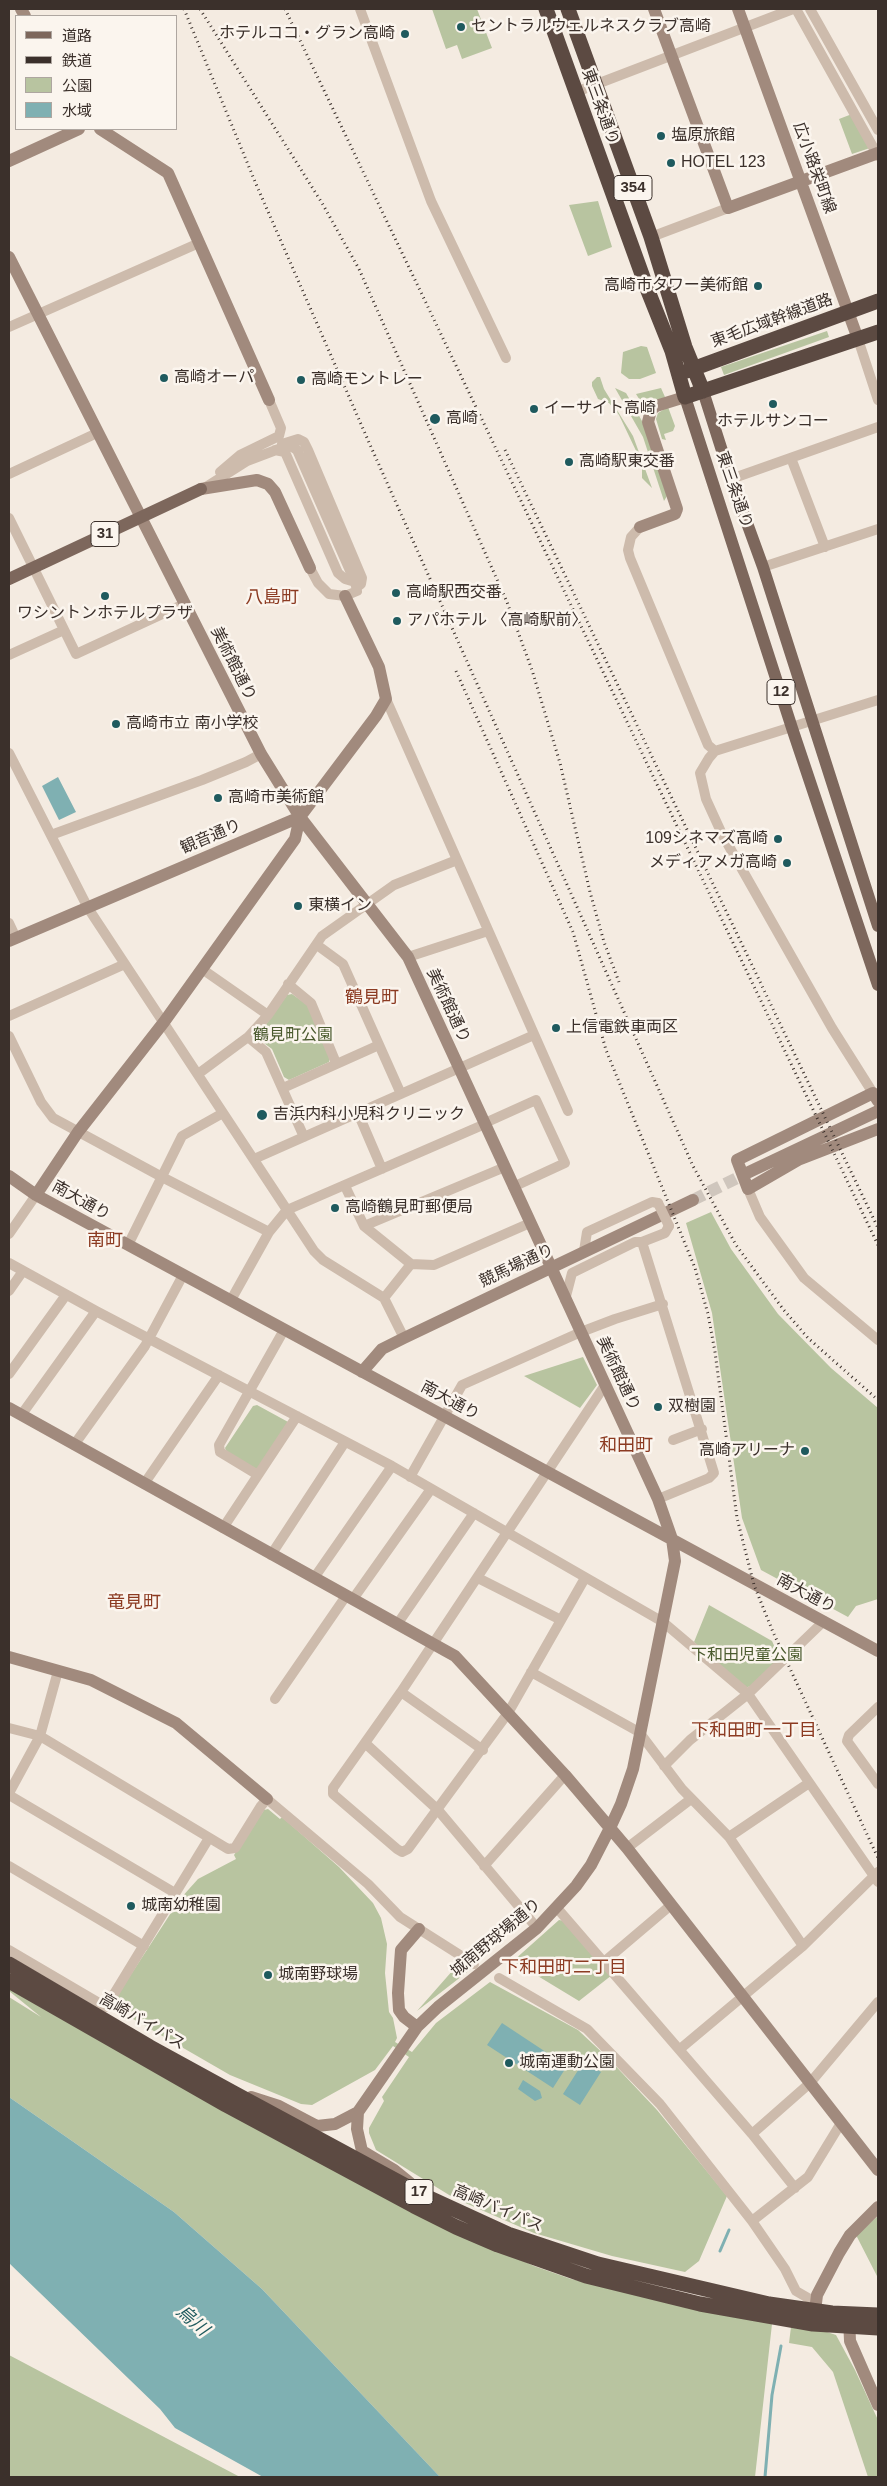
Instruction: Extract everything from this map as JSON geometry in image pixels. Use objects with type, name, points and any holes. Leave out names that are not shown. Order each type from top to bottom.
[{"type":"highway","name":"東三条通り","points":[[546,9],[648,291],[672,351],[685,397]]},
{"type":"highway","name":"東三条通り","points":[[568,9],[651,237],[685,347],[703,391]]},
{"type":"highway","name":"東毛広域幹線道路","points":[[678,374],[878,302]]},
{"type":"highway","points":[[685,397],[878,332]]},
{"type":"highway","name":"高崎バイパス","points":[[9,1964],[142,2043],[234,2093],[423,2195],[508,2234],[598,2264],[878,2328]]},
{"type":"highway","name":"高崎バイパス","points":[[9,1980],[226,2105],[456,2227],[498,2245],[586,2276],[700,2304],[814,2312]]},
{"type":"highway","name":"高崎バイパス","points":[[848,2321],[878,2315]]},
{"type":"main road","name":"東三条通り","points":[[703,391],[731,479],[763,567],[878,926]]},
{"type":"main road","name":"東三条通り","points":[[685,397],[792,728],[878,985]]},
{"type":"main road","name":"31","points":[[9,579],[201,489]]},
{"type":"street","points":[[360,9],[430,201],[506,358]]},
{"type":"street","points":[[654,9],[728,208]]},
{"type":"street","name":"広小路栄町線","points":[[738,9],[858,339]]},
{"type":"street","points":[[576,92],[794,9],[878,154],[651,237]]},
{"type":"street","points":[[810,9],[878,130]]},
{"type":"street","points":[[9,161],[77,130]]},
{"type":"street","points":[[102,130],[168,173],[281,428],[279,436],[240,455],[201,489]]},
{"type":"street","points":[[9,326],[199,243]]},
{"type":"street","name":"美術館通り","points":[[9,257],[260,754],[300,817],[408,957],[658,1499],[672,1539]]},
{"type":"street","points":[[858,339],[878,400]]},
{"type":"street","points":[[685,397],[656,406],[650,410],[648,422],[677,509],[675,514],[640,527],[631,537],[628,550],[708,745],[715,751]]},
{"type":"street","points":[[731,479],[878,427]]},
{"type":"street","points":[[9,474],[97,433]]},
{"type":"street","points":[[201,489],[231,471],[247,461],[275,450],[285,452],[340,577],[356,585],[361,584],[362,578],[304,442],[292,440],[246,458],[231,471]]},
{"type":"street","points":[[791,458],[825,547]]},
{"type":"street","points":[[201,489],[257,480],[268,484],[275,492],[310,568],[323,590],[329,594],[345,596],[357,591],[356,585]]},
{"type":"street","points":[[9,518],[76,654],[184,604]]},
{"type":"street","points":[[763,567],[878,529]]},
{"type":"street","points":[[345,596],[379,668],[386,699],[568,1111]]},
{"type":"street","points":[[9,655],[64,630]]},
{"type":"street","name":"観音通り","points":[[12,940],[300,817],[376,716],[386,699]]},
{"type":"street","points":[[878,700],[715,751],[708,758],[700,773],[706,798],[718,826],[832,1028],[876,1097],[737,1160],[760,1217],[804,1278],[878,1340]]},
{"type":"street","points":[[9,753],[88,908],[314,1250],[323,1260],[384,1298],[404,1338]]},
{"type":"street","points":[[51,835],[202,780],[246,762],[260,754]]},
{"type":"street","points":[[9,1234],[78,1132],[164,1022],[296,837],[300,817]]},
{"type":"street","points":[[198,1074],[248,1037],[268,1015],[322,936],[394,885],[457,860]]},
{"type":"street","points":[[9,923],[12,940]]},
{"type":"street","points":[[408,957],[488,931]]},
{"type":"street","points":[[317,945],[343,964],[400,1094]]},
{"type":"street","points":[[9,1016],[125,964]]},
{"type":"street","points":[[202,969],[268,1015]]},
{"type":"street","points":[[288,984],[311,1003],[336,1063]]},
{"type":"street","points":[[254,1159],[534,1035]]},
{"type":"street","points":[[9,1036],[12,1050],[41,1102],[53,1118],[269,1232]]},
{"type":"street","points":[[248,1037],[266,1052],[304,1137]]},
{"type":"street","points":[[282,1088],[379,1045]]},
{"type":"street","points":[[231,1300],[269,1232],[287,1210],[382,1170],[536,1100],[565,1163],[513,1186]]},
{"type":"street","points":[[749,1172],[878,1111]]},
{"type":"street","points":[[128,1245],[182,1136],[223,1113]]},
{"type":"street","points":[[358,1113],[382,1170]]},
{"type":"street","points":[[748,1189],[798,1160],[878,1129]]},
{"type":"street","points":[[364,1226],[505,1167]]},
{"type":"street","name":"南大通り","points":[[9,1176],[36,1195],[284,1330],[547,1470],[824,1621],[877,1647]]},
{"type":"street","points":[[345,1186],[364,1226],[411,1264],[434,1265],[530,1222]]},
{"type":"street","name":"競馬場通り","points":[[362,1372],[382,1349],[693,1200]]},
{"type":"street","points":[[565,1300],[572,1273],[635,1242],[642,1242],[665,1233],[668,1226],[658,1204],[652,1202],[587,1232],[584,1252]]},
{"type":"street","points":[[642,1242],[702,1429],[714,1473],[709,1478],[658,1499]]},
{"type":"street","points":[[9,1263],[96,1312],[392,1466],[509,1532],[663,1622],[748,1694],[809,1783],[877,1876],[803,1946],[680,2049]]},
{"type":"street","points":[[384,1298],[411,1264]]},
{"type":"street","points":[[9,1291],[23,1271]]},
{"type":"street","points":[[74,1445],[145,1346],[183,1275]]},
{"type":"street","points":[[9,1374],[66,1295]]},
{"type":"street","points":[[410,1477],[462,1385],[581,1332],[663,1304]]},
{"type":"street","points":[[22,1414],[96,1312]]},
{"type":"street","points":[[258,1475],[220,1452],[219,1445],[284,1330]]},
{"type":"street","points":[[144,1484],[219,1375]]},
{"type":"street","points":[[585,1578],[508,1713],[483,1750],[408,1849],[402,1852],[332,1794],[333,1788],[401,1692],[509,1532],[547,1470],[605,1386]]},
{"type":"street","points":[[9,1408],[455,1656],[565,1775],[628,1848],[878,2170]]},
{"type":"street","points":[[223,1528],[297,1416]]},
{"type":"street","points":[[673,1440],[702,1429]]},
{"type":"street","points":[[271,1554],[345,1442]]},
{"type":"street","points":[[314,1578],[392,1466]]},
{"type":"street","points":[[275,1698],[431,1489]]},
{"type":"street","points":[[398,1623],[474,1512]]},
{"type":"street","name":"城南野球場通り","points":[[358,2112],[417,2027],[438,2007],[537,1928],[557,1908],[591,1865],[621,1804],[633,1769],[675,1560],[672,1539]]},
{"type":"street","points":[[478,1578],[561,1620]]},
{"type":"street","points":[[664,1766],[690,1740],[748,1694],[824,1621]]},
{"type":"street","points":[[9,1657],[92,1680],[176,1723],[368,1884],[400,1917],[474,1964]]},
{"type":"street","points":[[58,1671],[40,1736],[9,1794],[175,1893]]},
{"type":"street","points":[[531,1672],[639,1732],[691,1799],[729,1837],[803,1946]]},
{"type":"street","points":[[401,1692],[483,1750]]},
{"type":"street","points":[[878,1707],[846,1741],[878,1784]]},
{"type":"street","points":[[9,1728],[40,1736],[232,1850],[267,1799]]},
{"type":"street","points":[[365,1742],[438,1810],[537,1928]]},
{"type":"street","points":[[484,1866],[565,1775]]},
{"type":"street","points":[[729,1837],[809,1783]]},
{"type":"street","points":[[628,1848],[691,1799]]},
{"type":"street","points":[[9,1950],[106,2007],[209,1838]]},
{"type":"street","points":[[9,1866],[144,1946]]},
{"type":"street","points":[[605,1961],[671,1905]]},
{"type":"street","points":[[557,1908],[680,2049],[795,2188]]},
{"type":"street","points":[[417,2027],[404,2017],[399,2010],[398,1994],[401,1950],[419,1929]]},
{"type":"street","points":[[499,1978],[587,2029],[660,2104],[752,2221],[785,2269],[796,2292],[814,2312]]},
{"type":"street","points":[[752,2134],[810,2083],[878,2002]]},
{"type":"street","points":[[234,2093],[279,2106],[317,2126],[335,2124],[358,2112]]},
{"type":"street","points":[[358,2112],[357,2129],[362,2151],[394,2170],[423,2195]]},
{"type":"street","points":[[752,2221],[808,2177],[841,2124]]},
{"type":"street","points":[[814,2312],[820,2288],[850,2235],[878,2207]]},
{"type":"street","points":[[848,2321],[852,2346],[878,2405]]},
{"type":"green space","name":"セントラルウェルネスクラブ高崎","points":[[432,9],[477,9],[492,48],[462,59],[457,45],[446,49]]},
{"type":"green space","points":[[852,114],[870,148],[852,154],[839,119]]},
{"type":"green space","points":[[598,201],[612,247],[588,256],[569,205]]},
{"type":"green space","points":[[827,331],[829,337],[724,375],[721,367]]},
{"type":"green space","points":[[641,346],[647,347],[656,373],[640,379],[629,379],[621,373],[623,352]]},
{"type":"green space","points":[[597,377],[600,377],[604,389],[633,436],[652,488],[642,478],[642,466],[639,457],[619,415],[609,403],[598,399],[592,386],[592,382]]},
{"type":"green space","points":[[615,388],[626,393],[642,421],[667,496],[664,501],[643,437]]},
{"type":"green space","points":[[661,388],[665,397],[646,410],[636,394]]},
{"type":"green space","points":[[668,407],[675,426],[673,431],[664,434],[666,440],[662,439],[656,419],[658,413]]},
{"type":"green space","name":"鶴見町公園","points":[[292,994],[309,1006],[330,1057],[329,1062],[289,1080],[284,1077],[272,1049],[261,1041],[259,1034],[287,995]]},
{"type":"green space","name":"高崎アリーナ","points":[[711,1212],[731,1249],[778,1314],[831,1368],[878,1408],[878,1599],[856,1606],[848,1617],[761,1570],[742,1518],[712,1313],[686,1223]]},
{"type":"green space","points":[[583,1357],[597,1385],[580,1408],[524,1376]]},
{"type":"green space","points":[[257,1405],[290,1423],[258,1471],[227,1453],[225,1448],[253,1406]]},
{"type":"green space","name":"下和田児童公園","points":[[709,1605],[772,1641],[780,1659],[751,1686],[745,1688],[694,1642]]},
{"type":"green space","name":"城南運動公園","points":[[268,1809],[280,1819],[282,1817],[339,1867],[373,1903],[381,1918],[387,1944],[385,1973],[389,2012],[393,2018],[397,2038],[395,2042],[412,2052],[436,2023],[490,1982],[578,2030],[608,2058],[657,2110],[727,2196],[699,2261],[685,2272],[612,2256],[534,2233],[454,2198],[376,2150],[369,2133],[369,2128],[384,2101],[382,2097],[409,2057],[393,2046],[375,2070],[312,2105],[301,2104],[230,2075],[114,2008],[113,2002],[180,1899],[198,1879],[236,1859],[234,1855],[264,1810]]},
{"type":"green space","points":[[559,1920],[565,1921],[612,1975],[579,2001],[513,1961]]},
{"type":"green space","points":[[461,1961],[471,1969],[417,2011]]},
{"type":"green space","points":[[9,1988],[372,2191],[534,2266],[571,2279],[772,2324],[755,2477],[439,2476],[262,2289],[174,2212],[9,2097],[9,1997],[41,2017],[9,1991]]},
{"type":"green space","points":[[878,2216],[878,2278],[856,2235]]},
{"type":"green space","points":[[791,2327],[836,2335],[855,2370],[878,2420],[878,2477],[868,2477],[833,2372],[812,2347],[789,2343]]},
{"type":"green space","points":[[9,2355],[166,2438],[240,2477],[9,2477]]},
{"type":"water","points":[[58,777],[76,812],[59,820],[42,786]]},
{"type":"water","points":[[502,2023],[567,2066],[553,2088],[487,2045]]},
{"type":"water","points":[[584,2061],[601,2072],[580,2105],[563,2094]]},
{"type":"water","points":[[523,2080],[540,2091],[542,2098],[535,2101],[518,2089]]},
{"type":"water","name":"烏川","points":[[9,2097],[174,2212],[262,2289],[440,2477],[263,2477],[175,2428],[160,2409],[9,2263]]},
{"type":"waterway","points":[[720,2251],[729,2230]]},
{"type":"waterway","points":[[765,2477],[772,2395],[781,2346]]},
{"type":"tunnel","points":[[693,1200],[749,1172]]},
{"type":"railway","points":[[184,9],[256,184],[371,447],[693,1166],[736,1245],[783,1309],[808,1338],[878,1400]]},
{"type":"railway","points":[[200,9],[322,203],[359,269],[507,602],[532,670],[560,763],[590,892],[604,942],[619,982]]},
{"type":"railway","points":[[285,9],[878,1245]]},
{"type":"railway","points":[[505,450],[878,1228]]},
{"type":"railway","points":[[456,671],[573,932],[606,1050],[695,1268],[708,1314],[715,1352],[737,1518],[754,1585],[773,1632],[878,1858]]},
{"type":"place","name":"セントラルウェルネスクラブ高崎","points":[[461,27]]},
{"type":"place","name":"ホテルココ・グラン高崎","points":[[405,34]]},
{"type":"place","name":"塩原旅館","points":[[661,136]]},
{"type":"place","name":"HOTEL 123","points":[[671,163]]},
{"type":"place","name":"高崎市タワー美術館","points":[[758,286]]},
{"type":"place","name":"高崎オーパ","points":[[164,378]]},
{"type":"place","name":"高崎モントレー","points":[[301,380]]},
{"type":"place","name":"ホテルサンコー","points":[[773,404]]},
{"type":"place","name":"イーサイト高崎","points":[[534,409]]},
{"type":"place","name":"高崎","points":[[435,419]]},
{"type":"place","name":"高崎駅東交番","points":[[569,462]]},
{"type":"place","name":"高崎駅西交番","points":[[396,593]]},
{"type":"place","name":"ワシントンホテルプラザ","points":[[105,596]]},
{"type":"place","name":"アパホテル 〈高崎駅前〉","points":[[397,621]]},
{"type":"place","name":"高崎市立 南小学校","points":[[116,724]]},
{"type":"place","name":"高崎市美術館","points":[[218,798]]},
{"type":"place","name":"109シネマズ高崎","points":[[778,839]]},
{"type":"place","name":"メディアメガ高崎","points":[[787,863]]},
{"type":"place","name":"東横イン","points":[[298,906]]},
{"type":"place","name":"上信電鉄車両区","points":[[556,1028]]},
{"type":"place","name":"吉浜内科小児科クリニック","points":[[262,1115]]},
{"type":"place","name":"高崎鶴見町郵便局","points":[[335,1208]]},
{"type":"place","name":"双樹園","points":[[658,1407]]},
{"type":"place","name":"高崎アリーナ","points":[[805,1451]]},
{"type":"place","name":"城南幼稚園","points":[[131,1906]]},
{"type":"place","name":"城南野球場","points":[[268,1975]]},
{"type":"place","name":"城南運動公園","points":[[509,2063]]},
{"type":"district","name":"八島町","points":[[272,598]]},
{"type":"district","name":"鶴見町","points":[[372,998]]},
{"type":"district","name":"南町","points":[[105,1241]]},
{"type":"district","name":"和田町","points":[[626,1446]]},
{"type":"district","name":"竜見町","points":[[134,1603]]},
{"type":"district","name":"下和田町一丁目","points":[[754,1731]]},
{"type":"district","name":"下和田町二丁目","points":[[564,1968]]}]
